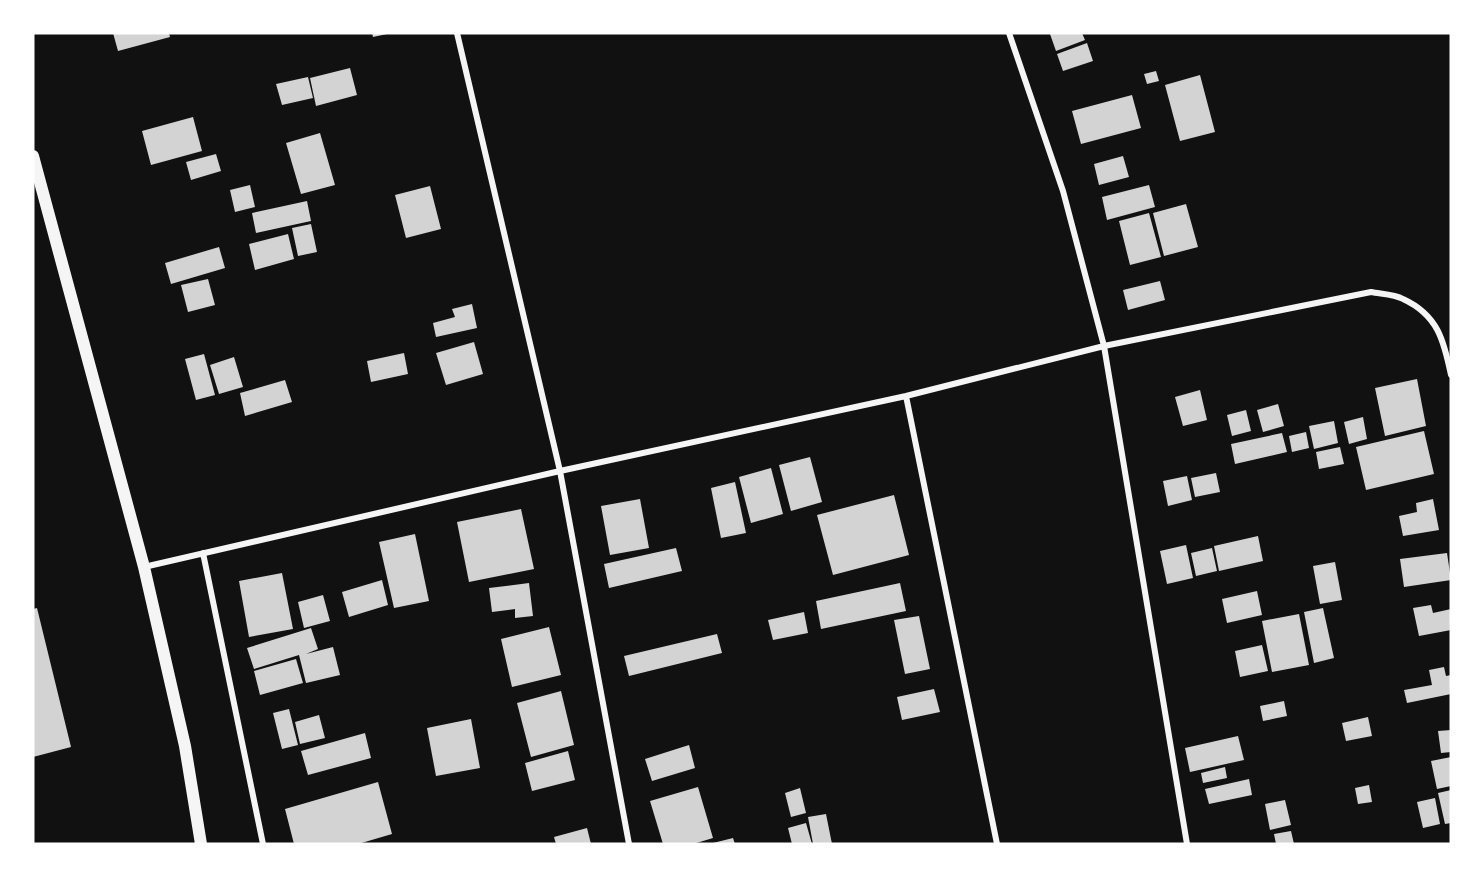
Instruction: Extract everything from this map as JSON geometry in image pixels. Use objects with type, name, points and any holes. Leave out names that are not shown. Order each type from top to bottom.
[{"type":"main road","points":[[33,156],[144,567],[185,746],[201,844]]},
{"type":"street","points":[[457,33],[560,471],[629,844]]},
{"type":"street","points":[[1009,33],[1063,191],[1104,346],[1187,844]]},
{"type":"street","points":[[144,567],[560,471],[906,396],[1104,346],[1371,292],[1403,298],[1429,317],[1444,340],[1451,375]]},
{"type":"street","points":[[906,396],[998,844]]},
{"type":"street","points":[[202,553],[263,844]]},
{"type":"building","points":[[113,33],[169,33],[170,37],[118,51]]},
{"type":"building","points":[[372,33],[387,33],[387,34],[373,37]]},
{"type":"building","points":[[1051,33],[1082,33],[1085,40],[1056,51]]},
{"type":"building","points":[[1087,43],[1093,61],[1063,71],[1057,54]]},
{"type":"building","points":[[350,68],[357,95],[316,106],[310,78]]},
{"type":"building","points":[[1156,71],[1159,81],[1147,84],[1144,74]]},
{"type":"building","points":[[1200,75],[1215,132],[1180,141],[1165,85]]},
{"type":"building","points":[[308,77],[313,98],[282,105],[276,84]]},
{"type":"building","points":[[1132,95],[1141,128],[1081,144],[1072,111]]},
{"type":"building","points":[[193,117],[202,151],[151,165],[142,131]]},
{"type":"building","points":[[320,133],[335,185],[301,194],[286,143]]},
{"type":"building","points":[[216,154],[221,171],[191,180],[186,162]]},
{"type":"building","points":[[1123,156],[1129,177],[1099,185],[1094,164]]},
{"type":"building","points":[[250,185],[255,207],[235,212],[230,190]]},
{"type":"building","points":[[1149,185],[1155,207],[1107,220],[1102,197]]},
{"type":"building","points":[[430,186],[441,229],[406,238],[395,195]]},
{"type":"building","points":[[307,201],[311,221],[256,233],[252,213]]},
{"type":"building","points":[[1186,204],[1198,247],[1164,256],[1153,213]]},
{"type":"building","points":[[1149,213],[1161,257],[1130,265],[1119,221]]},
{"type":"building","points":[[311,224],[317,252],[298,256],[292,228]]},
{"type":"building","points":[[288,234],[294,259],[255,270],[249,244]]},
{"type":"building","points":[[219,247],[225,268],[171,284],[165,263]]},
{"type":"building","points":[[208,279],[215,305],[188,312],[181,285]]},
{"type":"building","points":[[1160,281],[1165,300],[1128,310],[1123,290]]},
{"type":"building","points":[[472,304],[477,328],[436,337],[433,323],[455,317],[452,309]]},
{"type":"building","points":[[474,342],[483,374],[446,385],[436,353]]},
{"type":"building","points":[[404,353],[408,374],[371,382],[367,361]]},
{"type":"building","points":[[204,354],[215,395],[196,400],[185,359]]},
{"type":"building","points":[[234,357],[243,387],[219,394],[210,365]]},
{"type":"building","points":[[1417,379],[1426,426],[1385,436],[1375,388]]},
{"type":"building","points":[[285,380],[292,402],[245,416],[240,393]]},
{"type":"building","points":[[1200,390],[1207,420],[1183,426],[1175,397]]},
{"type":"building","points":[[1278,404],[1284,426],[1263,432],[1257,410]]},
{"type":"building","points":[[1246,410],[1251,431],[1232,436],[1227,415]]},
{"type":"building","points":[[1363,417],[1367,439],[1349,444],[1344,422]]},
{"type":"building","points":[[1334,421],[1338,443],[1314,449],[1309,426]]},
{"type":"building","points":[[1424,431],[1434,474],[1366,490],[1356,447]]},
{"type":"building","points":[[1306,432],[1309,448],[1292,452],[1289,436]]},
{"type":"building","points":[[1282,433],[1287,452],[1235,464],[1231,444]]},
{"type":"building","points":[[1340,447],[1344,464],[1319,469],[1316,452]]},
{"type":"building","points":[[810,457],[822,502],[791,511],[779,465]]},
{"type":"building","points":[[771,468],[783,514],[751,523],[739,477]]},
{"type":"building","points":[[1216,473],[1220,492],[1195,497],[1191,478]]},
{"type":"building","points":[[1187,476],[1192,500],[1168,506],[1163,481]]},
{"type":"building","points":[[735,482],[746,533],[721,538],[711,488]]},
{"type":"building","points":[[894,495],[909,555],[833,575],[817,515]]},
{"type":"building","points":[[640,499],[649,548],[610,555],[601,506]]},
{"type":"building","points":[[1433,499],[1439,530],[1403,536],[1399,516],[1417,512],[1416,503]]},
{"type":"building","points":[[521,509],[534,569],[469,582],[457,522]]},
{"type":"building","points":[[415,534],[429,601],[394,608],[379,542]]},
{"type":"building","points":[[1258,536],[1263,561],[1219,571],[1214,546]]},
{"type":"building","points":[[1186,545],[1193,578],[1167,584],[1160,551]]},
{"type":"building","points":[[676,548],[682,571],[609,588],[604,564]]},
{"type":"building","points":[[1212,548],[1217,571],[1196,576],[1191,553]]},
{"type":"building","points":[[1447,553],[1451,580],[1404,587],[1400,559]]},
{"type":"building","points":[[1335,562],[1342,600],[1320,604],[1313,566]]},
{"type":"building","points":[[282,573],[293,629],[249,637],[239,581]]},
{"type":"building","points":[[382,580],[388,605],[349,617],[342,592]]},
{"type":"building","points":[[529,583],[533,616],[515,618],[515,609],[492,612],[489,588]]},
{"type":"building","points":[[900,583],[906,611],[821,629],[816,601]]},
{"type":"building","points":[[1257,591],[1262,615],[1227,623],[1222,599]]},
{"type":"building","points":[[323,595],[330,621],[304,628],[298,602]]},
{"type":"building","points":[[1431,605],[1433,613],[1451,609],[1451,630],[1419,636],[1413,608]]},
{"type":"building","points":[[37,608],[71,747],[33,757],[33,609]]},
{"type":"building","points":[[1323,608],[1334,658],[1314,663],[1304,612]]},
{"type":"building","points":[[804,612],[808,633],[773,640],[768,620]]},
{"type":"building","points":[[1299,614],[1309,665],[1272,672],[1262,621]]},
{"type":"building","points":[[919,616],[930,669],[905,674],[894,620]]},
{"type":"building","points":[[549,627],[561,675],[512,687],[501,639]]},
{"type":"building","points":[[311,628],[318,649],[306,654],[333,647],[340,675],[306,683],[299,655],[254,669],[247,648]]},
{"type":"building","points":[[717,634],[722,653],[629,676],[624,656]]},
{"type":"building","points":[[1262,645],[1268,671],[1240,677],[1235,651]]},
{"type":"building","points":[[296,659],[303,683],[260,695],[254,671]]},
{"type":"building","points":[[1444,667],[1446,676],[1451,675],[1451,694],[1407,703],[1404,690],[1432,685],[1429,670]]},
{"type":"building","points":[[934,689],[940,712],[902,720],[897,697]]},
{"type":"building","points":[[561,691],[574,745],[531,757],[517,703]]},
{"type":"building","points":[[1284,701],[1287,716],[1263,721],[1260,706]]},
{"type":"building","points":[[289,709],[298,745],[282,749],[273,713]]},
{"type":"building","points":[[319,715],[325,738],[300,744],[295,722]]},
{"type":"building","points":[[1368,717],[1372,736],[1346,741],[1342,723]]},
{"type":"building","points":[[471,719],[480,768],[436,776],[427,728]]},
{"type":"building","points":[[1451,730],[1451,752],[1441,753],[1438,731]]},
{"type":"building","points":[[365,733],[371,758],[308,775],[301,751]]},
{"type":"building","points":[[1238,736],[1244,760],[1190,772],[1185,748]]},
{"type":"building","points":[[689,745],[695,768],[652,781],[645,759]]},
{"type":"building","points":[[568,751],[575,780],[532,791],[525,763]]},
{"type":"building","points":[[1451,757],[1451,786],[1437,789],[1431,761]]},
{"type":"building","points":[[1225,767],[1227,778],[1203,783],[1201,773]]},
{"type":"building","points":[[1249,779],[1252,795],[1209,804],[1205,789]]},
{"type":"building","points":[[378,782],[392,834],[358,844],[294,844],[285,809]]},
{"type":"building","points":[[1369,785],[1372,802],[1358,804],[1355,788]]},
{"type":"building","points":[[698,787],[713,838],[693,844],[663,844],[650,801]]},
{"type":"building","points":[[800,788],[806,813],[791,817],[785,793]]},
{"type":"building","points":[[1451,790],[1451,823],[1445,824],[1438,793]]},
{"type":"building","points":[[1435,798],[1440,824],[1423,828],[1417,802]]},
{"type":"building","points":[[1285,800],[1291,825],[1270,830],[1265,804]]},
{"type":"building","points":[[826,814],[832,844],[813,844],[808,817]]},
{"type":"building","points":[[806,823],[812,844],[792,844],[788,828]]},
{"type":"building","points":[[587,828],[591,844],[556,844],[554,837]]},
{"type":"building","points":[[1291,831],[1294,844],[1276,844],[1274,834]]},
{"type":"building","points":[[733,838],[735,844],[713,844],[713,843]]}]
